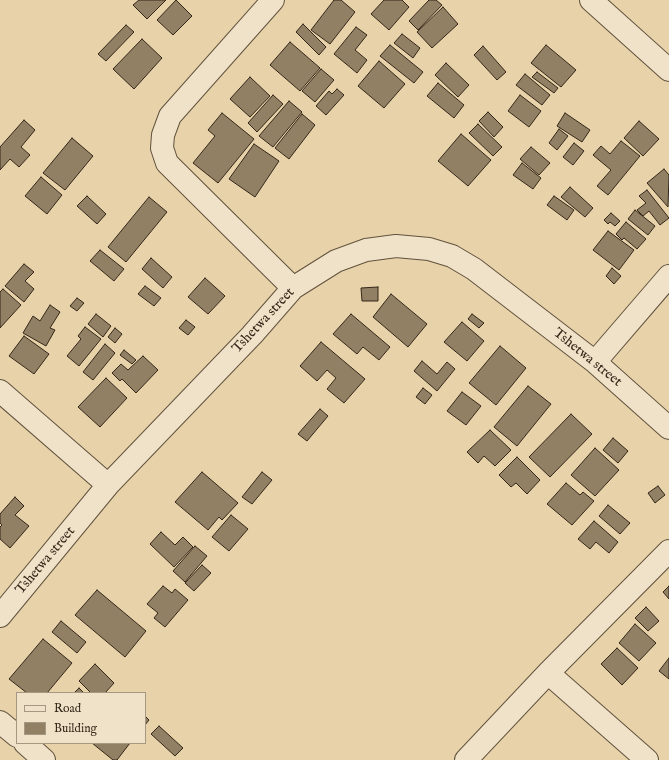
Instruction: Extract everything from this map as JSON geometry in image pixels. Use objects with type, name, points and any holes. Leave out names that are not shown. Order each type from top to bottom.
[{"type":"street","points":[[273,0],[170,116],[163,135],[162,148],[168,163],[293,288]]},
{"type":"street","points":[[591,0],[669,70]]},
{"type":"street","name":"Tshetwa street","points":[[0,616],[108,485],[252,335],[293,288],[336,261],[366,250],[396,246],[429,249],[452,256],[474,269],[595,362],[669,428]]},
{"type":"street","points":[[595,362],[669,276]]},
{"type":"street","points":[[0,391],[108,485]]},
{"type":"street","points":[[466,760],[669,551]]},
{"type":"street","points":[[548,674],[647,760]]},
{"type":"street","points":[[0,722],[16,735]]},
{"type":"street","points":[[26,744],[44,760]]},
{"type":"building","points":[[139,0],[166,0],[147,19],[133,5]]},
{"type":"building","points":[[176,0],[192,16],[173,35],[157,20]]},
{"type":"building","points":[[334,0],[341,0],[355,12],[330,44],[311,30]]},
{"type":"building","points":[[384,0],[402,0],[409,7],[389,30],[371,14]]},
{"type":"building","points":[[429,0],[436,0],[442,5],[418,30],[409,21]]},
{"type":"building","points":[[443,7],[458,24],[432,48],[417,32]]},
{"type":"building","points":[[303,24],[326,47],[319,55],[296,32]]},
{"type":"building","points":[[126,25],[134,32],[106,61],[98,54]]},
{"type":"building","points":[[356,27],[367,35],[355,50],[367,60],[357,73],[334,54]]},
{"type":"building","points":[[402,34],[420,48],[413,58],[394,43]]},
{"type":"building","points":[[142,39],[162,58],[134,89],[113,69]]},
{"type":"building","points":[[290,42],[320,68],[300,91],[270,65]]},
{"type":"building","points":[[390,45],[423,72],[414,83],[380,56]]},
{"type":"building","points":[[546,45],[576,70],[561,87],[531,63]]},
{"type":"building","points":[[483,46],[506,72],[497,80],[474,55]]},
{"type":"building","points":[[379,61],[405,84],[384,108],[358,86]]},
{"type":"building","points":[[446,63],[469,85],[458,97],[435,75]]},
{"type":"building","points":[[321,69],[334,80],[315,102],[302,91]]},
{"type":"building","points":[[537,72],[558,88],[554,93],[532,77]]},
{"type":"building","points":[[525,74],[550,95],[542,105],[516,85]]},
{"type":"building","points":[[250,77],[270,96],[250,117],[230,99]]},
{"type":"building","points":[[438,83],[464,105],[454,118],[427,96]]},
{"type":"building","points":[[337,89],[344,95],[326,115],[316,106],[329,91],[332,94]]},
{"type":"building","points":[[273,95],[283,104],[257,132],[248,123]]},
{"type":"building","points":[[520,95],[541,111],[529,127],[508,111]]},
{"type":"building","points":[[289,101],[302,112],[273,147],[259,136]]},
{"type":"building","points":[[488,112],[503,127],[494,137],[479,121]]},
{"type":"building","points":[[222,113],[254,139],[218,183],[193,163],[215,136],[208,130]]},
{"type":"building","points":[[565,113],[590,130],[582,142],[557,126]]},
{"type":"building","points":[[302,114],[315,125],[289,159],[275,148]]},
{"type":"building","points":[[24,120],[35,130],[21,147],[30,155],[19,167],[10,159],[0,170],[0,147]]},
{"type":"building","points":[[639,121],[659,139],[643,156],[624,138]]},
{"type":"building","points":[[478,124],[502,147],[493,156],[469,133]]},
{"type":"building","points":[[559,129],[568,136],[557,150],[549,143]]},
{"type":"building","points":[[461,134],[491,160],[468,186],[438,161]]},
{"type":"building","points":[[72,138],[93,156],[65,190],[43,173]]},
{"type":"building","points":[[621,141],[640,156],[608,195],[597,186],[611,170],[593,155],[601,146],[610,154]]},
{"type":"building","points":[[574,143],[584,151],[573,165],[563,157]]},
{"type":"building","points":[[254,144],[279,161],[255,197],[229,179]]},
{"type":"building","points":[[531,147],[550,163],[539,175],[520,159]]},
{"type":"building","points":[[522,163],[541,178],[533,189],[513,175]]},
{"type":"building","points":[[664,169],[669,175],[668,207],[647,183]]},
{"type":"building","points":[[41,177],[62,195],[47,214],[25,196]]},
{"type":"building","points":[[570,187],[593,208],[585,217],[561,197]]},
{"type":"building","points":[[647,190],[669,218],[660,225],[649,211],[643,216],[637,210],[646,203],[639,196]]},
{"type":"building","points":[[87,196],[106,214],[97,224],[77,206]]},
{"type":"building","points":[[554,196],[574,210],[567,220],[547,205]]},
{"type":"building","points":[[149,197],[167,212],[126,262],[108,247]]},
{"type":"building","points":[[635,210],[655,226],[648,235],[628,219]]},
{"type":"building","points":[[611,213],[620,221],[615,226],[610,222],[608,224],[604,220]]},
{"type":"building","points":[[626,222],[646,239],[637,249],[624,238],[622,240],[616,234]]},
{"type":"building","points":[[608,231],[634,250],[619,270],[593,250]]},
{"type":"building","points":[[100,250],[124,269],[114,281],[90,261]]},
{"type":"building","points":[[151,258],[172,277],[163,288],[142,269]]},
{"type":"building","points":[[24,264],[34,272],[25,281],[34,289],[24,302],[5,286]]},
{"type":"building","points":[[612,268],[621,276],[614,284],[606,276]]},
{"type":"building","points":[[205,278],[225,296],[208,314],[188,297]]},
{"type":"building","points":[[145,286],[161,298],[154,306],[138,294]]},
{"type":"building","points":[[378,287],[378,301],[362,301],[361,288]]},
{"type":"building","points":[[3,289],[21,305],[0,328],[0,292]]},
{"type":"building","points":[[391,294],[427,324],[408,347],[373,317]]},
{"type":"building","points":[[77,298],[84,303],[77,311],[70,306]]},
{"type":"building","points":[[50,305],[60,312],[50,328],[55,330],[46,346],[23,333],[33,316],[40,321]]},
{"type":"building","points":[[96,314],[111,326],[103,337],[88,324]]},
{"type":"building","points":[[351,314],[390,347],[379,360],[363,347],[357,354],[333,334]]},
{"type":"building","points":[[472,314],[484,323],[479,328],[468,319]]},
{"type":"building","points":[[186,320],[195,327],[188,335],[179,328]]},
{"type":"building","points":[[462,322],[484,341],[467,361],[444,342]]},
{"type":"building","points":[[85,327],[101,339],[79,366],[67,356],[81,339],[78,336]]},
{"type":"building","points":[[115,328],[122,334],[115,343],[108,337]]},
{"type":"building","points":[[24,336],[49,354],[34,374],[9,356]]},
{"type":"building","points":[[321,342],[365,379],[344,403],[327,389],[336,378],[327,370],[317,381],[300,366]]},
{"type":"building","points":[[105,344],[115,353],[93,380],[83,372]]},
{"type":"building","points":[[500,346],[526,368],[496,405],[469,383]]},
{"type":"building","points":[[124,350],[136,360],[132,364],[120,355]]},
{"type":"building","points":[[143,356],[158,370],[136,393],[122,379],[120,381],[112,373],[121,364],[128,370]]},
{"type":"building","points":[[422,361],[437,374],[447,362],[455,369],[437,391],[414,371]]},
{"type":"building","points":[[106,378],[127,398],[100,427],[78,407]]},
{"type":"building","points":[[528,386],[551,404],[517,446],[494,427]]},
{"type":"building","points":[[423,388],[432,395],[425,404],[416,397]]},
{"type":"building","points":[[462,392],[481,406],[466,425],[447,411]]},
{"type":"building","points":[[320,409],[328,416],[307,441],[298,434]]},
{"type":"building","points":[[571,414],[592,434],[550,477],[529,457]]},
{"type":"building","points":[[490,430],[511,450],[495,466],[484,456],[478,463],[467,452]]},
{"type":"building","points":[[613,438],[628,451],[618,463],[603,450]]},
{"type":"building","points":[[595,448],[619,470],[595,496],[571,475]]},
{"type":"building","points":[[517,457],[540,480],[527,494],[516,483],[511,487],[499,475]]},
{"type":"building","points":[[202,472],[238,503],[222,520],[219,517],[208,530],[175,502]]},
{"type":"building","points":[[262,472],[272,480],[252,504],[242,497]]},
{"type":"building","points":[[566,483],[580,495],[583,492],[594,501],[572,525],[547,504]]},
{"type":"building","points":[[658,486],[665,495],[655,503],[648,493]]},
{"type":"building","points":[[15,497],[24,506],[15,515],[29,526],[10,548],[0,539],[0,527],[2,525],[0,523],[0,514]]},
{"type":"building","points":[[608,505],[630,523],[620,534],[599,516]]},
{"type":"building","points":[[231,515],[248,529],[229,551],[212,537]]},
{"type":"building","points":[[594,521],[618,542],[609,553],[596,542],[590,549],[578,539]]},
{"type":"building","points":[[161,532],[175,545],[183,537],[193,547],[174,567],[150,544]]},
{"type":"building","points":[[195,546],[207,556],[185,582],[173,571]]},
{"type":"building","points":[[202,565],[211,573],[194,591],[185,583]]},
{"type":"building","points":[[163,586],[172,593],[175,589],[188,600],[165,627],[154,618],[158,613],[147,604]]},
{"type":"building","points":[[669,586],[669,599],[663,592]]},
{"type":"building","points":[[97,590],[146,631],[125,657],[75,615]]},
{"type":"building","points":[[646,607],[659,621],[648,631],[635,618]]},
{"type":"building","points":[[61,621],[86,642],[77,653],[52,632]]},
{"type":"building","points":[[635,624],[656,643],[639,661],[619,643]]},
{"type":"building","points":[[43,639],[72,663],[48,692],[26,692],[9,679]]},
{"type":"building","points":[[617,648],[638,668],[622,685],[601,664]]},
{"type":"building","points":[[669,658],[669,679],[659,671]]},
{"type":"building","points":[[95,664],[114,683],[106,692],[90,692],[79,681]]},
{"type":"building","points":[[79,688],[83,692],[75,692]]},
{"type":"building","points":[[146,717],[149,720],[146,724]]},
{"type":"building","points":[[159,726],[183,748],[175,756],[151,734]]},
{"type":"building","points":[[93,744],[129,744],[117,760],[113,760]]}]
